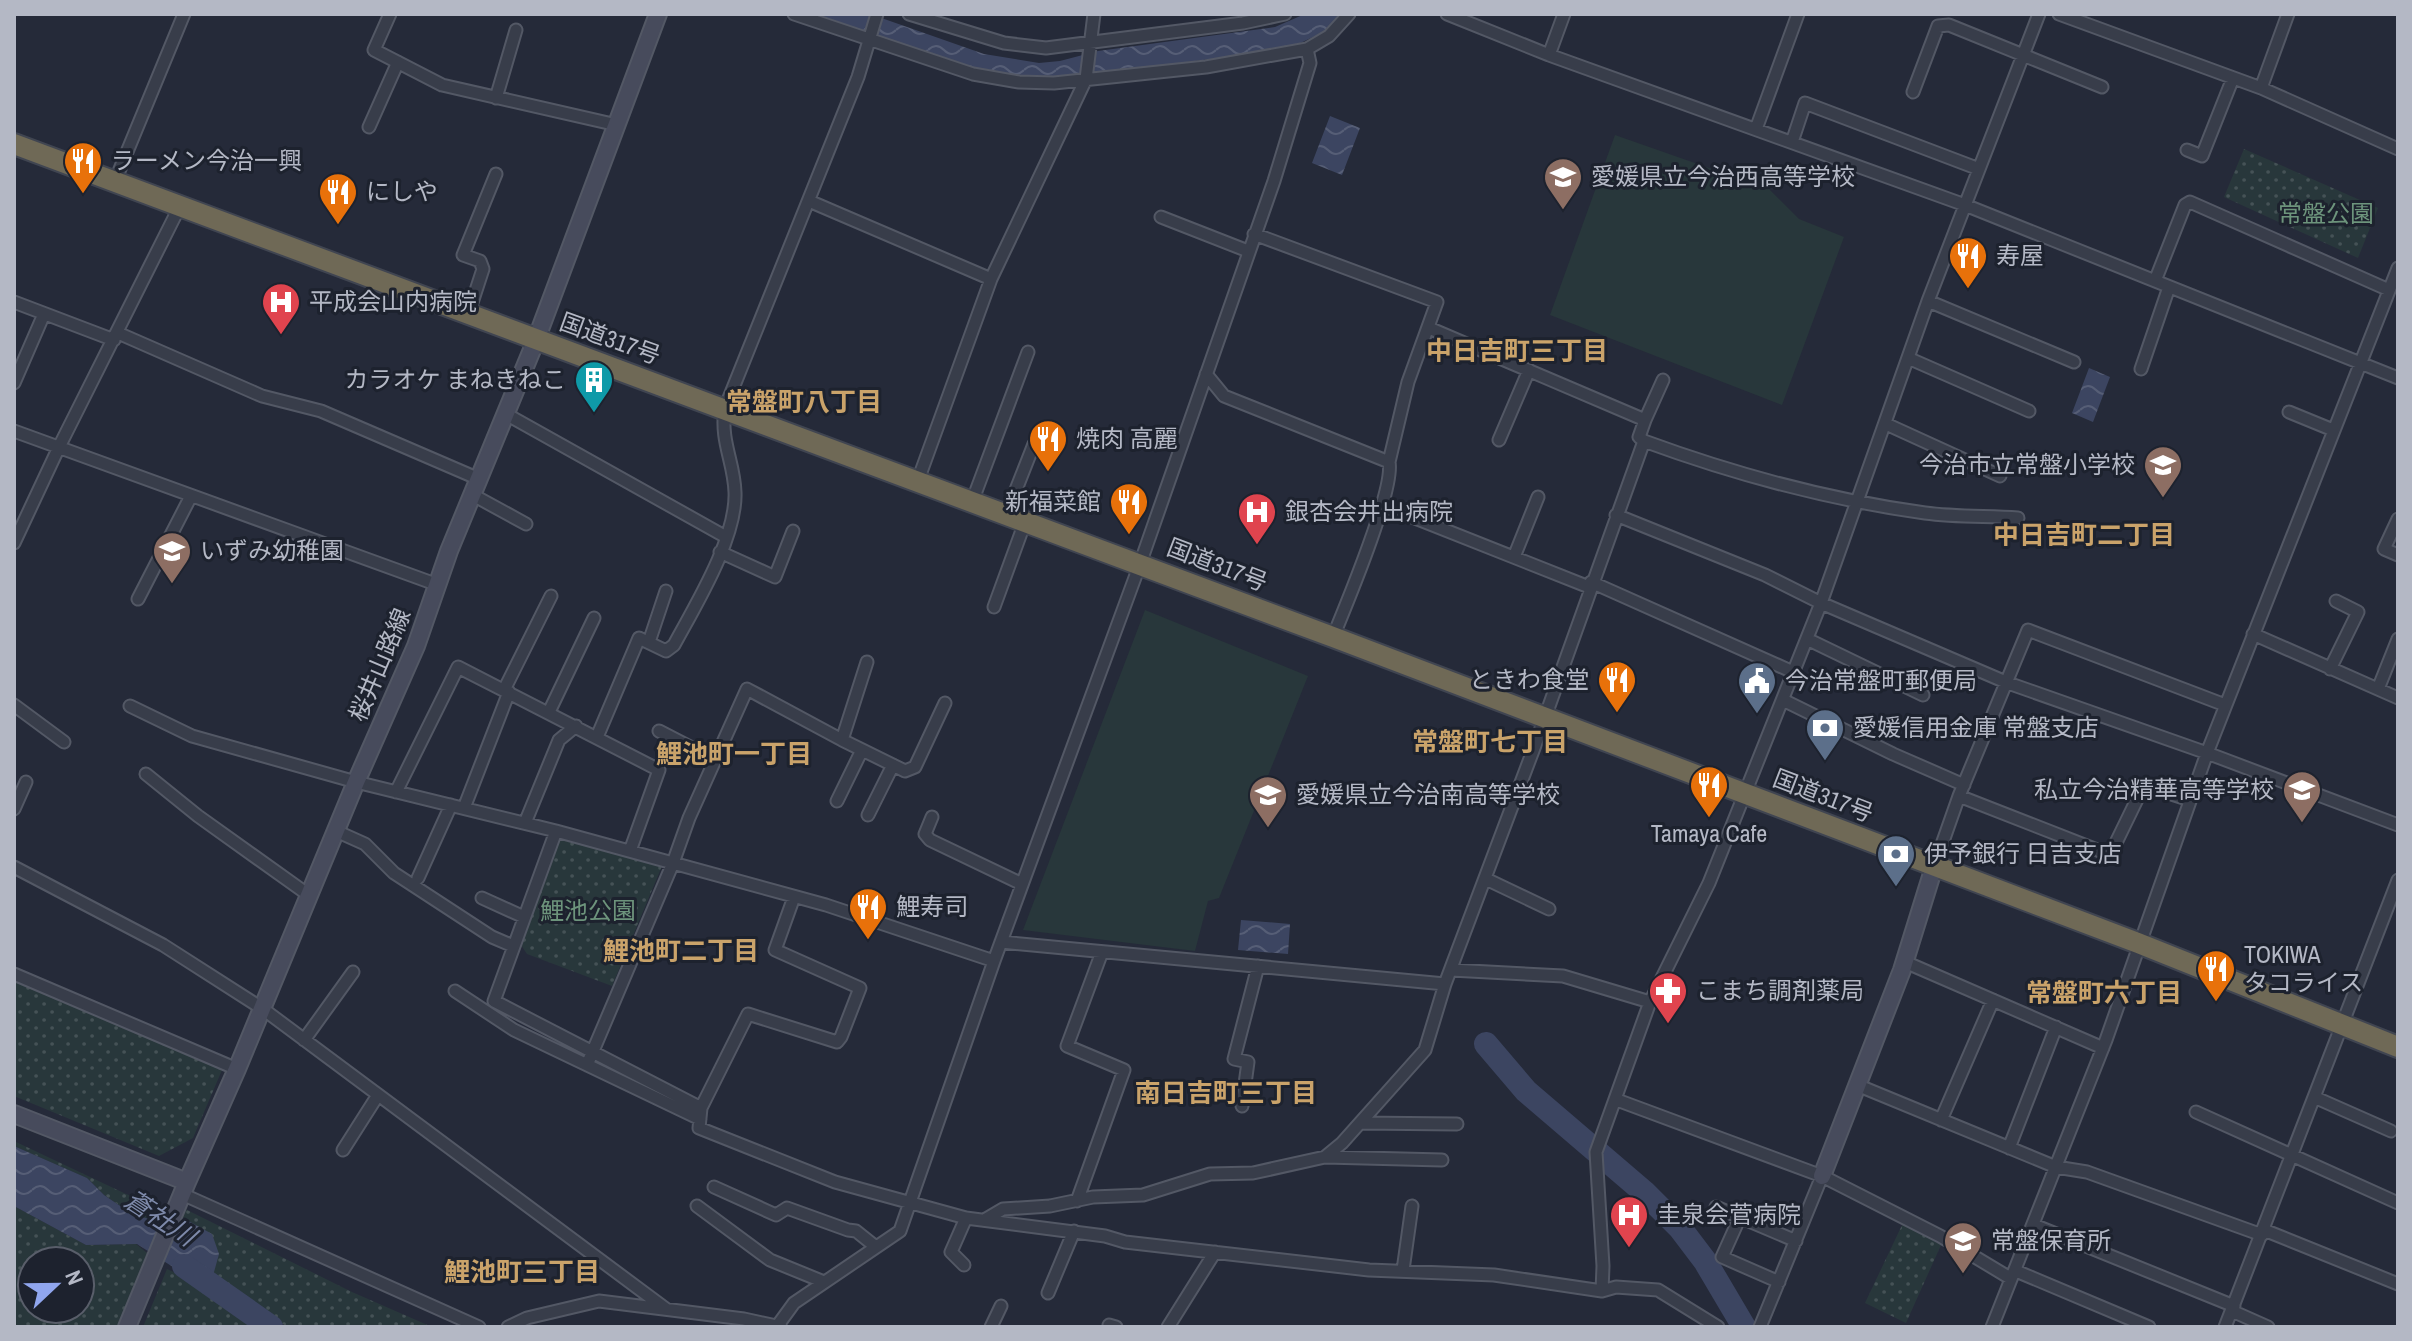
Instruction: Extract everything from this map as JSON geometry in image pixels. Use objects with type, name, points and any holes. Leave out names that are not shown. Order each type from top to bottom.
[{"type":"highway","name":"国道317号","points":[[14,144],[1333,637],[2138,943],[2398,1047]]},
{"type":"main road","name":"桜井山路線","points":[[127,1327],[416,646],[536,340],[658,14]]},
{"type":"main road","points":[[1822,1176],[1905,962],[1934,867]]},
{"type":"main road","points":[[14,1114],[182,1193]]},
{"type":"street","points":[[115,181],[184,14]]},
{"type":"street","points":[[390,14],[374,50],[442,85],[617,125]]},
{"type":"street","points":[[794,14],[973,74],[1019,82],[1054,83],[1206,67],[1307,49],[1329,36],[1349,14]]},
{"type":"street","points":[[597,737],[639,638],[666,651],[674,645],[707,583],[726,537],[735,491],[722,429],[725,408],[858,77],[877,14]]},
{"type":"street","points":[[909,14],[1004,43],[1046,48],[1243,23],[1285,14]]},
{"type":"street","points":[[917,483],[991,279],[1086,78],[1094,14]]},
{"type":"street","points":[[1447,14],[1549,55],[1965,205],[2398,378]]},
{"type":"street","points":[[1549,55],[1564,14]]},
{"type":"street","points":[[1756,129],[1798,14]]},
{"type":"street","points":[[1602,1291],[1596,1152],[1650,1002],[1709,883],[1807,639],[1859,501],[1928,301],[2039,14]]},
{"type":"street","points":[[2059,14],[2261,88],[2398,149]]},
{"type":"street","points":[[2261,88],[2288,14]]},
{"type":"street","points":[[1913,92],[1938,26],[1949,25],[2102,87]]},
{"type":"street","points":[[496,98],[516,30]]},
{"type":"street","points":[[508,1327],[527,1318],[599,1301],[779,1326],[794,1303],[900,1231],[1274,181],[1310,63],[1307,49]]},
{"type":"street","points":[[369,127],[398,62]]},
{"type":"street","points":[[2187,150],[2202,156],[2233,78]]},
{"type":"street","points":[[1792,142],[1805,103],[1979,169]]},
{"type":"street","points":[[468,315],[483,269],[480,261],[463,255],[496,174]]},
{"type":"street","points":[[809,201],[991,279]]},
{"type":"street","points":[[2155,281],[2185,205],[2190,202],[2389,290]]},
{"type":"street","points":[[14,543],[180,206]]},
{"type":"street","points":[[1161,217],[1248,251]]},
{"type":"street","points":[[1254,234],[1437,302],[1408,382],[1382,505],[1333,637]]},
{"type":"street","points":[[1992,1327],[2103,1048],[2225,705],[2398,268]]},
{"type":"street","points":[[2141,369],[2169,287]]},
{"type":"street","points":[[1928,301],[2074,362]]},
{"type":"street","points":[[14,302],[116,337],[262,396],[321,411],[476,487],[526,524]]},
{"type":"street","points":[[14,383],[44,314]]},
{"type":"street","points":[[1429,328],[1645,420]]},
{"type":"street","points":[[972,502],[1028,352]]},
{"type":"street","points":[[1908,358],[2029,411]]},
{"type":"street","points":[[1499,440],[1529,370]]},
{"type":"street","points":[[1206,374],[1224,396],[1389,462]]},
{"type":"street","points":[[1663,380],[1639,437],[1644,441],[1712,466],[1859,501],[1927,513],[2018,518]]},
{"type":"street","points":[[2289,412],[2333,430]]},
{"type":"street","points":[[506,414],[726,537]]},
{"type":"street","points":[[1886,424],[2000,476]]},
{"type":"street","points":[[14,431],[438,585]]},
{"type":"street","points":[[1325,1157],[1425,1050],[1445,984],[1644,441]]},
{"type":"street","points":[[994,607],[1034,444]]},
{"type":"street","points":[[138,599],[191,496]]},
{"type":"street","points":[[1514,557],[1538,497]]},
{"type":"street","points":[[1382,505],[1590,584],[1793,672]]},
{"type":"street","points":[[1616,515],[1765,575],[1821,603],[2008,683],[2398,825]]},
{"type":"street","points":[[2398,519],[2384,549],[2398,555]]},
{"type":"street","points":[[720,552],[775,577],[793,531]]},
{"type":"street","points":[[649,642],[666,591]]},
{"type":"street","points":[[464,808],[507,691],[551,596]]},
{"type":"street","points":[[2330,669],[2358,612],[2336,601]]},
{"type":"street","points":[[549,712],[594,618]]},
{"type":"street","points":[[1934,867],[2028,630],[2225,705]]},
{"type":"street","points":[[2253,634],[2398,698]]},
{"type":"street","points":[[1807,639],[1923,695]]},
{"type":"street","points":[[2378,689],[2398,639]]},
{"type":"street","points":[[842,740],[867,662]]},
{"type":"street","points":[[396,792],[458,667],[659,770],[630,851]]},
{"type":"street","points":[[587,1065],[689,818],[747,689],[905,771],[915,767],[945,703]]},
{"type":"street","points":[[1783,700],[1962,790],[2110,855],[2144,785],[2190,800]]},
{"type":"street","points":[[14,705],[64,742]]},
{"type":"street","points":[[130,706],[192,736],[356,782],[673,863],[794,897],[994,961]]},
{"type":"street","points":[[525,823],[559,740],[576,726]]},
{"type":"street","points":[[659,731],[715,760]]},
{"type":"street","points":[[837,801],[862,750]]},
{"type":"street","points":[[868,815],[893,765]]},
{"type":"street","points":[[146,774],[198,816],[310,896]]},
{"type":"street","points":[[14,809],[26,782]]},
{"type":"street","points":[[418,878],[451,805]]},
{"type":"street","points":[[932,817],[925,834],[930,840],[1022,884]]},
{"type":"street","points":[[336,831],[365,844],[394,873],[492,937],[513,946]]},
{"type":"street","points":[[556,831],[494,1001],[700,1113]]},
{"type":"street","points":[[14,867],[163,945],[263,1009],[666,1309]]},
{"type":"street","points":[[1486,879],[1549,909]]},
{"type":"street","points":[[2225,1327],[2398,880]]},
{"type":"street","points":[[794,897],[775,950],[860,988],[841,1037],[837,1042],[748,1014],[700,1113],[699,1128],[835,1182],[966,1218],[1074,1231],[1125,1242],[1330,1266],[1494,1275],[1602,1291],[1616,1287],[1658,1290],[1718,1327]]},
{"type":"street","points":[[482,898],[524,917]]},
{"type":"street","points":[[2384,916],[2398,922]]},
{"type":"street","points":[[1001,942],[1445,984]]},
{"type":"street","points":[[1077,1201],[1124,1070],[1067,1046],[1102,952]]},
{"type":"street","points":[[1905,962],[2103,1048]]},
{"type":"street","points":[[1242,1106],[1248,1062],[1234,1059],[1258,966]]},
{"type":"street","points":[[1451,970],[1563,976],[1650,1002]]},
{"type":"street","points":[[304,1040],[353,972]]},
{"type":"street","points":[[14,974],[237,1069]]},
{"type":"street","points":[[455,991],[514,1030],[700,1113]]},
{"type":"street","points":[[1941,1120],[1993,1000]]},
{"type":"street","points":[[2009,1148],[2056,1027]]},
{"type":"street","points":[[1857,1085],[2056,1167],[2087,1172],[2263,1232],[2398,1284]]},
{"type":"street","points":[[343,1150],[378,1095]]},
{"type":"street","points":[[2314,1097],[2391,1131]]},
{"type":"street","points":[[1617,1100],[1822,1176],[2013,1275],[2149,1327]]},
{"type":"street","points":[[2196,1112],[2398,1203]]},
{"type":"street","points":[[1360,1123],[1457,1124]]},
{"type":"street","points":[[986,1219],[1003,1209],[1050,1206],[1093,1197],[1143,1195],[1210,1174],[1253,1173],[1325,1157],[1442,1160]]},
{"type":"street","points":[[1760,1327],[1822,1176]]},
{"type":"street","points":[[714,1187],[776,1215],[787,1208],[856,1231],[876,1247]]},
{"type":"street","points":[[182,1193],[479,1327]]},
{"type":"street","points":[[697,1206],[770,1260],[824,1282]]},
{"type":"street","points":[[1403,1270],[1412,1206]]},
{"type":"street","points":[[1716,1207],[1796,1241]]},
{"type":"street","points":[[1740,1217],[1722,1257],[1779,1282]]},
{"type":"street","points":[[964,1265],[951,1252],[966,1218]]},
{"type":"street","points":[[2034,1225],[2233,1309],[2268,1327]]},
{"type":"street","points":[[1048,1293],[1074,1231]]},
{"type":"street","points":[[1171,1326],[1215,1252]]},
{"type":"street","points":[[991,1327],[1001,1306]]},
{"type":"green space","points":[[1615,135],[1769,189],[1799,219],[1844,237],[1782,405],[1550,315]]},
{"type":"green space","name":"常盤公園","points":[[2244,149],[2378,208],[2358,258],[2224,197]]},
{"type":"green space","points":[[1145,610],[1308,676],[1219,898],[1208,901],[1195,951],[1023,930]]},
{"type":"green space","name":"鯉池公園","points":[[560,838],[662,866],[612,986],[527,954],[521,945]]},
{"type":"green space","points":[[14,980],[222,1070],[193,1138],[159,1156],[14,1096]]},
{"type":"green space","points":[[14,1141],[126,1194],[167,1209],[177,1205],[352,1292],[432,1327],[289,1327],[210,1291],[252,1327],[143,1327],[167,1269],[209,1289],[149,1219],[132,1214],[104,1195],[87,1178],[14,1146]]},
{"type":"green space","points":[[14,1206],[86,1245],[136,1244],[147,1253],[117,1327],[14,1327]]},
{"type":"green space","points":[[1903,1223],[1941,1245],[1906,1323],[1865,1303]]},
{"type":"water","points":[[806,14],[870,14],[984,54],[1039,63],[1098,51],[1275,27],[1305,14],[1345,14],[1330,29],[1294,46],[1049,79],[981,72]]},
{"type":"water","points":[[1330,116],[1360,128],[1342,175],[1312,163]]},
{"type":"water","points":[[2089,368],[2110,377],[2093,422],[2072,413]]},
{"type":"water","points":[[1241,920],[1290,924],[1288,954],[1238,950]]},
{"type":"water","points":[[14,1146],[87,1178],[104,1195],[132,1214],[149,1219],[167,1209],[212,1234],[219,1254],[209,1290],[137,1244],[86,1245],[14,1206]]},
{"type":"water","points":[[209,1290],[241,1297],[281,1325],[289,1327],[252,1327]]},
{"type":"waterway","points":[[1486,1044],[1526,1091],[1644,1192],[1680,1228],[1705,1261],[1744,1327]]},
{"type":"waterway","name":"蒼社川","points":[[184,1266],[271,1327]]},
{"type":"place","name":"ラーメン今治一興","points":[[83,195]]},
{"type":"place","name":"愛媛県立今治西高等学校","points":[[1563,211]]},
{"type":"place","name":"にしや","points":[[338,226]]},
{"type":"place","name":"寿屋","points":[[1968,290]]},
{"type":"place","name":"平成会山内病院","points":[[281,336]]},
{"type":"place","name":"カラオケ まねきねこ","points":[[594,414]]},
{"type":"place","name":"焼肉 高麗","points":[[1048,473]]},
{"type":"place","name":"今治市立常盤小学校","points":[[2163,499]]},
{"type":"place","name":"新福菜館","points":[[1129,536]]},
{"type":"place","name":"銀杏会井出病院","points":[[1257,546]]},
{"type":"place","name":"いずみ幼稚園","points":[[172,585]]},
{"type":"place","name":"ときわ食堂","points":[[1617,714]]},
{"type":"place","name":"今治常盤町郵便局","points":[[1757,715]]},
{"type":"place","name":"愛媛信用金庫 常盤支店","points":[[1825,762]]},
{"type":"place","name":"Tamaya Cafe","points":[[1709,819]]},
{"type":"place","name":"私立今治精華高等学校","points":[[2302,824]]},
{"type":"place","name":"愛媛県立今治南高等学校","points":[[1268,829]]},
{"type":"place","name":"伊予銀行 日吉支店","points":[[1896,888]]},
{"type":"place","name":"鯉寿司","points":[[868,941]]},
{"type":"place","name":"TOKIWA タコライス","points":[[2216,1003]]},
{"type":"place","name":"こまち調剤薬局","points":[[1668,1025]]},
{"type":"place","name":"圭泉会菅病院","points":[[1629,1249]]},
{"type":"place","name":"常盤保育所","points":[[1963,1275]]},
{"type":"district","name":"中日吉町三丁目","points":[[1517,351]]},
{"type":"district","name":"常盤町八丁目","points":[[804,402]]},
{"type":"district","name":"中日吉町二丁目","points":[[2084,535]]},
{"type":"district","name":"常盤町七丁目","points":[[1490,742]]},
{"type":"district","name":"鯉池町一丁目","points":[[734,754]]},
{"type":"district","name":"鯉池町二丁目","points":[[681,951]]},
{"type":"district","name":"常盤町六丁目","points":[[2104,993]]},
{"type":"district","name":"南日吉町三丁目","points":[[1226,1093]]},
{"type":"district","name":"鯉池町三丁目","points":[[522,1272]]}]
